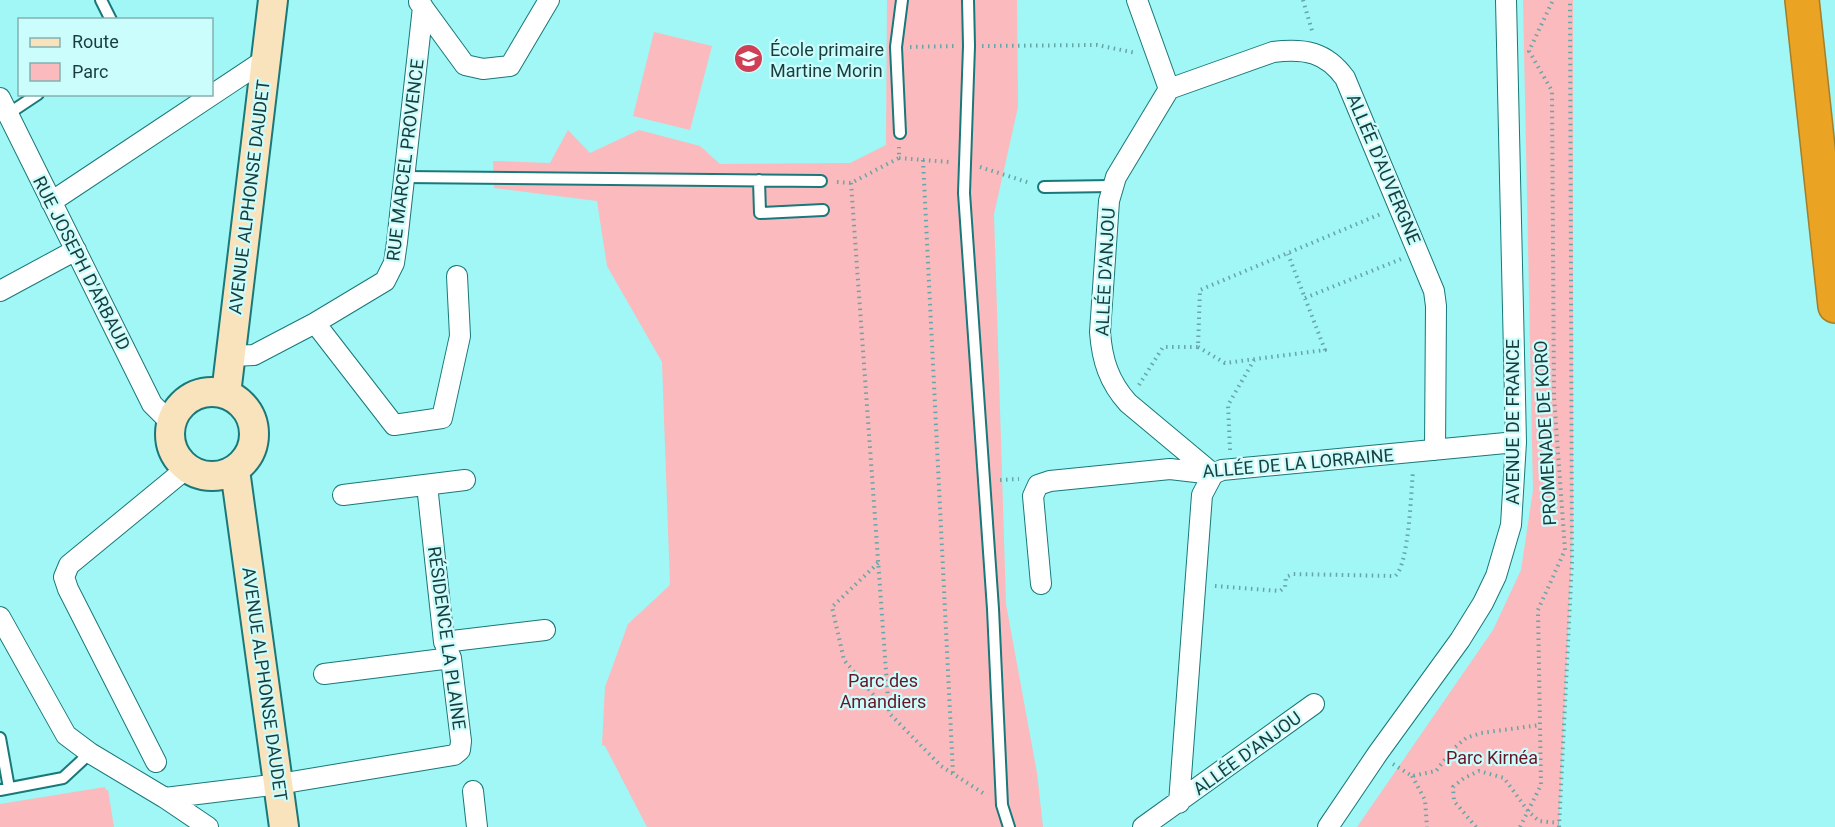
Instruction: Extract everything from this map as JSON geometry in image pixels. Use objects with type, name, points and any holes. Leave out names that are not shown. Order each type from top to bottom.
[{"type":"highway","points":[[1802,0],[1835,306]]},
{"type":"main road","name":"AVENUE ALPHONSE DAUDET","points":[[226,394],[273,0]]},
{"type":"main road","points":[[212,391],[226,394],[237,399],[251,417],[255,429],[251,452],[235,470],[224,475],[211,477],[198,475],[178,459],[172,448],[169,436],[171,423],[176,410],[198,393],[212,391]]},
{"type":"main road","name":"AVENUE ALPHONSE DAUDET","points":[[235,470],[284,827]]},
{"type":"street","name":"RUE MARCEL PROVENCE","points":[[420,4],[465,64],[483,69],[510,66],[549,0]]},
{"type":"street","points":[[1137,0],[1169,89],[1273,52],[1303,51],[1319,54]]},
{"type":"street","name":"AVENUE DE FRANCE","points":[[1328,827],[1378,753],[1460,640],[1483,603],[1496,576],[1511,525],[1516,442],[1506,0]]},
{"type":"street","name":"RUE MARCEL PROVENCE","points":[[231,356],[254,355],[315,323],[385,281],[394,262],[420,4]]},
{"type":"street","name":"ALLÉE D'AUVERGNE","points":[[1319,54],[1337,68],[1345,78],[1434,291],[1437,306],[1435,450]]},
{"type":"street","points":[[213,94],[266,59]]},
{"type":"street","name":"ALLÉE D'ANJOU","points":[[1169,89],[1138,138],[1112,186],[1100,332],[1101,354],[1106,371],[1116,390],[1128,403],[1222,471],[1202,495],[1179,802]]},
{"type":"street","points":[[51,202],[210,96]]},
{"type":"street","name":"RUE JOSEPH D'ARBAUD","points":[[4,106],[152,404],[171,423]]},
{"type":"street","points":[[0,291],[76,250]]},
{"type":"street","points":[[315,323],[394,425],[442,417],[460,336],[457,276]]},
{"type":"street","name":"ALLÉE DE LA LORRAINE","points":[[1038,485],[1050,481],[1170,469],[1222,471],[1516,442]]},
{"type":"street","points":[[156,762],[64,578],[69,565],[187,468]]},
{"type":"street","points":[[343,495],[465,480]]},
{"type":"street","name":"RÉSIDENCE LA PLAINE","points":[[279,784],[454,755],[460,750],[461,741],[428,485]]},
{"type":"street","points":[[1038,485],[1033,496],[1041,584]]},
{"type":"street","points":[[0,617],[66,735],[90,753],[208,827]]},
{"type":"street","points":[[324,674],[545,630]]},
{"type":"street","name":"ALLÉE D'ANJOU","points":[[1143,827],[1314,704]]},
{"type":"street","points":[[165,798],[279,784]]},
{"type":"street","points":[[473,791],[477,827]]},
{"type":"lane","points":[[101,0],[110,18]]},
{"type":"lane","points":[[900,133],[896,47],[902,0]]},
{"type":"lane","points":[[968,0],[969,46],[964,193],[993,609],[1002,805],[1009,827]]},
{"type":"lane","points":[[4,106],[32,96]]},
{"type":"lane","points":[[404,177],[821,181]]},
{"type":"lane","points":[[759,180],[760,213],[823,210]]},
{"type":"lane","points":[[1044,187],[1112,186]]},
{"type":"lane","points":[[0,738],[4,789],[63,778],[90,753]]},
{"type":"path","points":[[1303,0],[1319,54]]},
{"type":"path","name":"PROMENADE DE KORO","points":[[1540,725],[1538,610],[1565,550],[1554,397],[1552,91],[1529,51],[1553,0]]},
{"type":"path","points":[[1476,827],[1454,801],[1454,787],[1464,778],[1479,771],[1504,778],[1528,811],[1539,821],[1559,825],[1572,561],[1570,0]]},
{"type":"path","points":[[896,47],[1096,45],[1136,53],[1155,52]]},
{"type":"path","points":[[899,158],[900,133]]},
{"type":"path","points":[[821,181],[851,183],[899,158],[965,163],[1044,187]]},
{"type":"path","points":[[923,160],[953,774]]},
{"type":"path","points":[[851,183],[889,713]]},
{"type":"path","points":[[1198,347],[1200,290],[1400,206]]},
{"type":"path","points":[[1305,298],[1419,252]]},
{"type":"path","points":[[1128,403],[1163,347],[1198,347],[1225,363],[1325,350],[1288,254]]},
{"type":"path","points":[[1222,471],[1228,405],[1254,359]]},
{"type":"path","points":[[1196,584],[1280,591],[1285,587],[1286,577],[1293,574],[1395,576],[1399,572],[1407,542],[1414,453]]},
{"type":"path","points":[[984,480],[1025,478],[1038,485]]},
{"type":"path","points":[[878,564],[832,607],[844,660],[889,713],[941,766],[1002,805]]},
{"type":"path","points":[[1427,827],[1425,800],[1412,776],[1436,771],[1453,749],[1466,738],[1481,733],[1540,725],[1541,785],[1520,827]]},
{"type":"green space","name":"Parc des Amandiers","points":[[887,0],[1017,0],[1018,107],[994,214],[1006,604],[1037,773],[1043,827],[647,827],[605,746],[602,745],[605,687],[628,624],[670,585],[662,362],[607,266],[597,201],[494,188],[493,161],[550,163],[568,130],[590,153],[639,130],[700,146],[720,164],[850,163],[886,145]]},
{"type":"green space","name":"Parc Kirnéa","points":[[1523,0],[1573,0],[1573,528],[1559,827],[1357,827],[1493,630],[1521,570],[1533,490]]},
{"type":"green space","points":[[654,32],[712,46],[690,130],[633,116]]},
{"type":"green space","points":[[105,787],[108,790],[114,827],[0,827],[0,804]]},
{"type":"place","name":"École primaire Martine Morin","points":[[749,59]]}]
